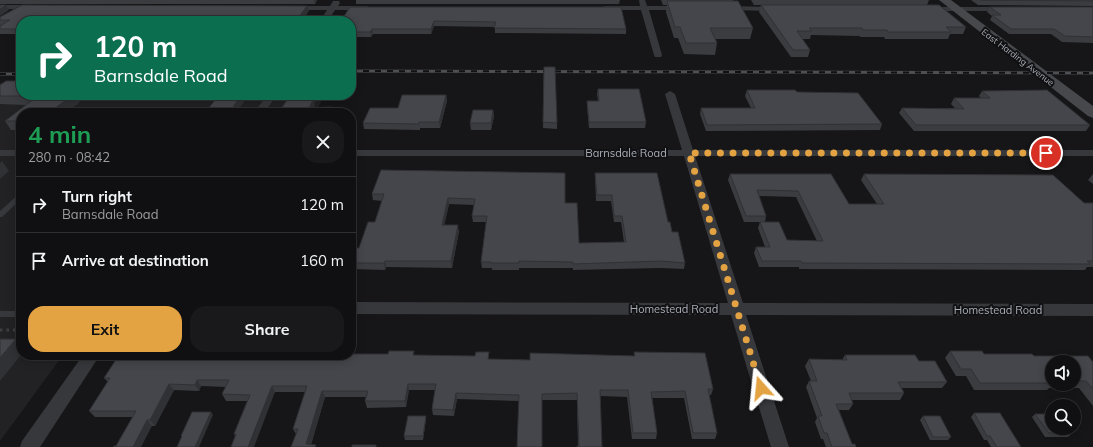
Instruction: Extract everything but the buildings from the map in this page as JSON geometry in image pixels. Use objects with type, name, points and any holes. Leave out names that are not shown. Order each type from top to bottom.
[{"type":"street","points":[[7,17],[36,0]]},
{"type":"street","points":[[327,16],[338,0]]},
{"type":"street","name":"East Harding Avenue","points":[[944,0],[1093,113]]},
{"type":"street","points":[[643,4],[658,54]]},
{"type":"street","points":[[598,8],[643,4],[695,8]]},
{"type":"street","points":[[0,7],[43,7]]},
{"type":"street","points":[[280,8],[376,8]]},
{"type":"street","points":[[718,8],[782,8]]},
{"type":"street","points":[[917,9],[1015,9]]},
{"type":"street","points":[[670,94],[780,447]]},
{"type":"street","points":[[0,153],[16,153]]},
{"type":"street","name":"Barnsdale Road","points":[[356,153],[1093,153]]},
{"type":"street","name":"Homestead Road","points":[[356,308],[1093,310]]},
{"type":"street","points":[[29,447],[89,360]]},
{"type":"lane","points":[[0,215],[16,201]]},
{"type":"lane","points":[[0,314],[16,314]]},
{"type":"path","points":[[0,330],[16,330]]},
{"type":"shaded area","points":[[0,83],[16,83],[16,100],[322,100],[318,108],[16,108],[16,360],[59,360],[0,441]]},
{"type":"railway","points":[[356,71],[1093,73]]},
{"type":"railway","points":[[0,74],[16,74]]},
{"type":"route","points":[[761,388],[689,153],[1046,153]]}]
